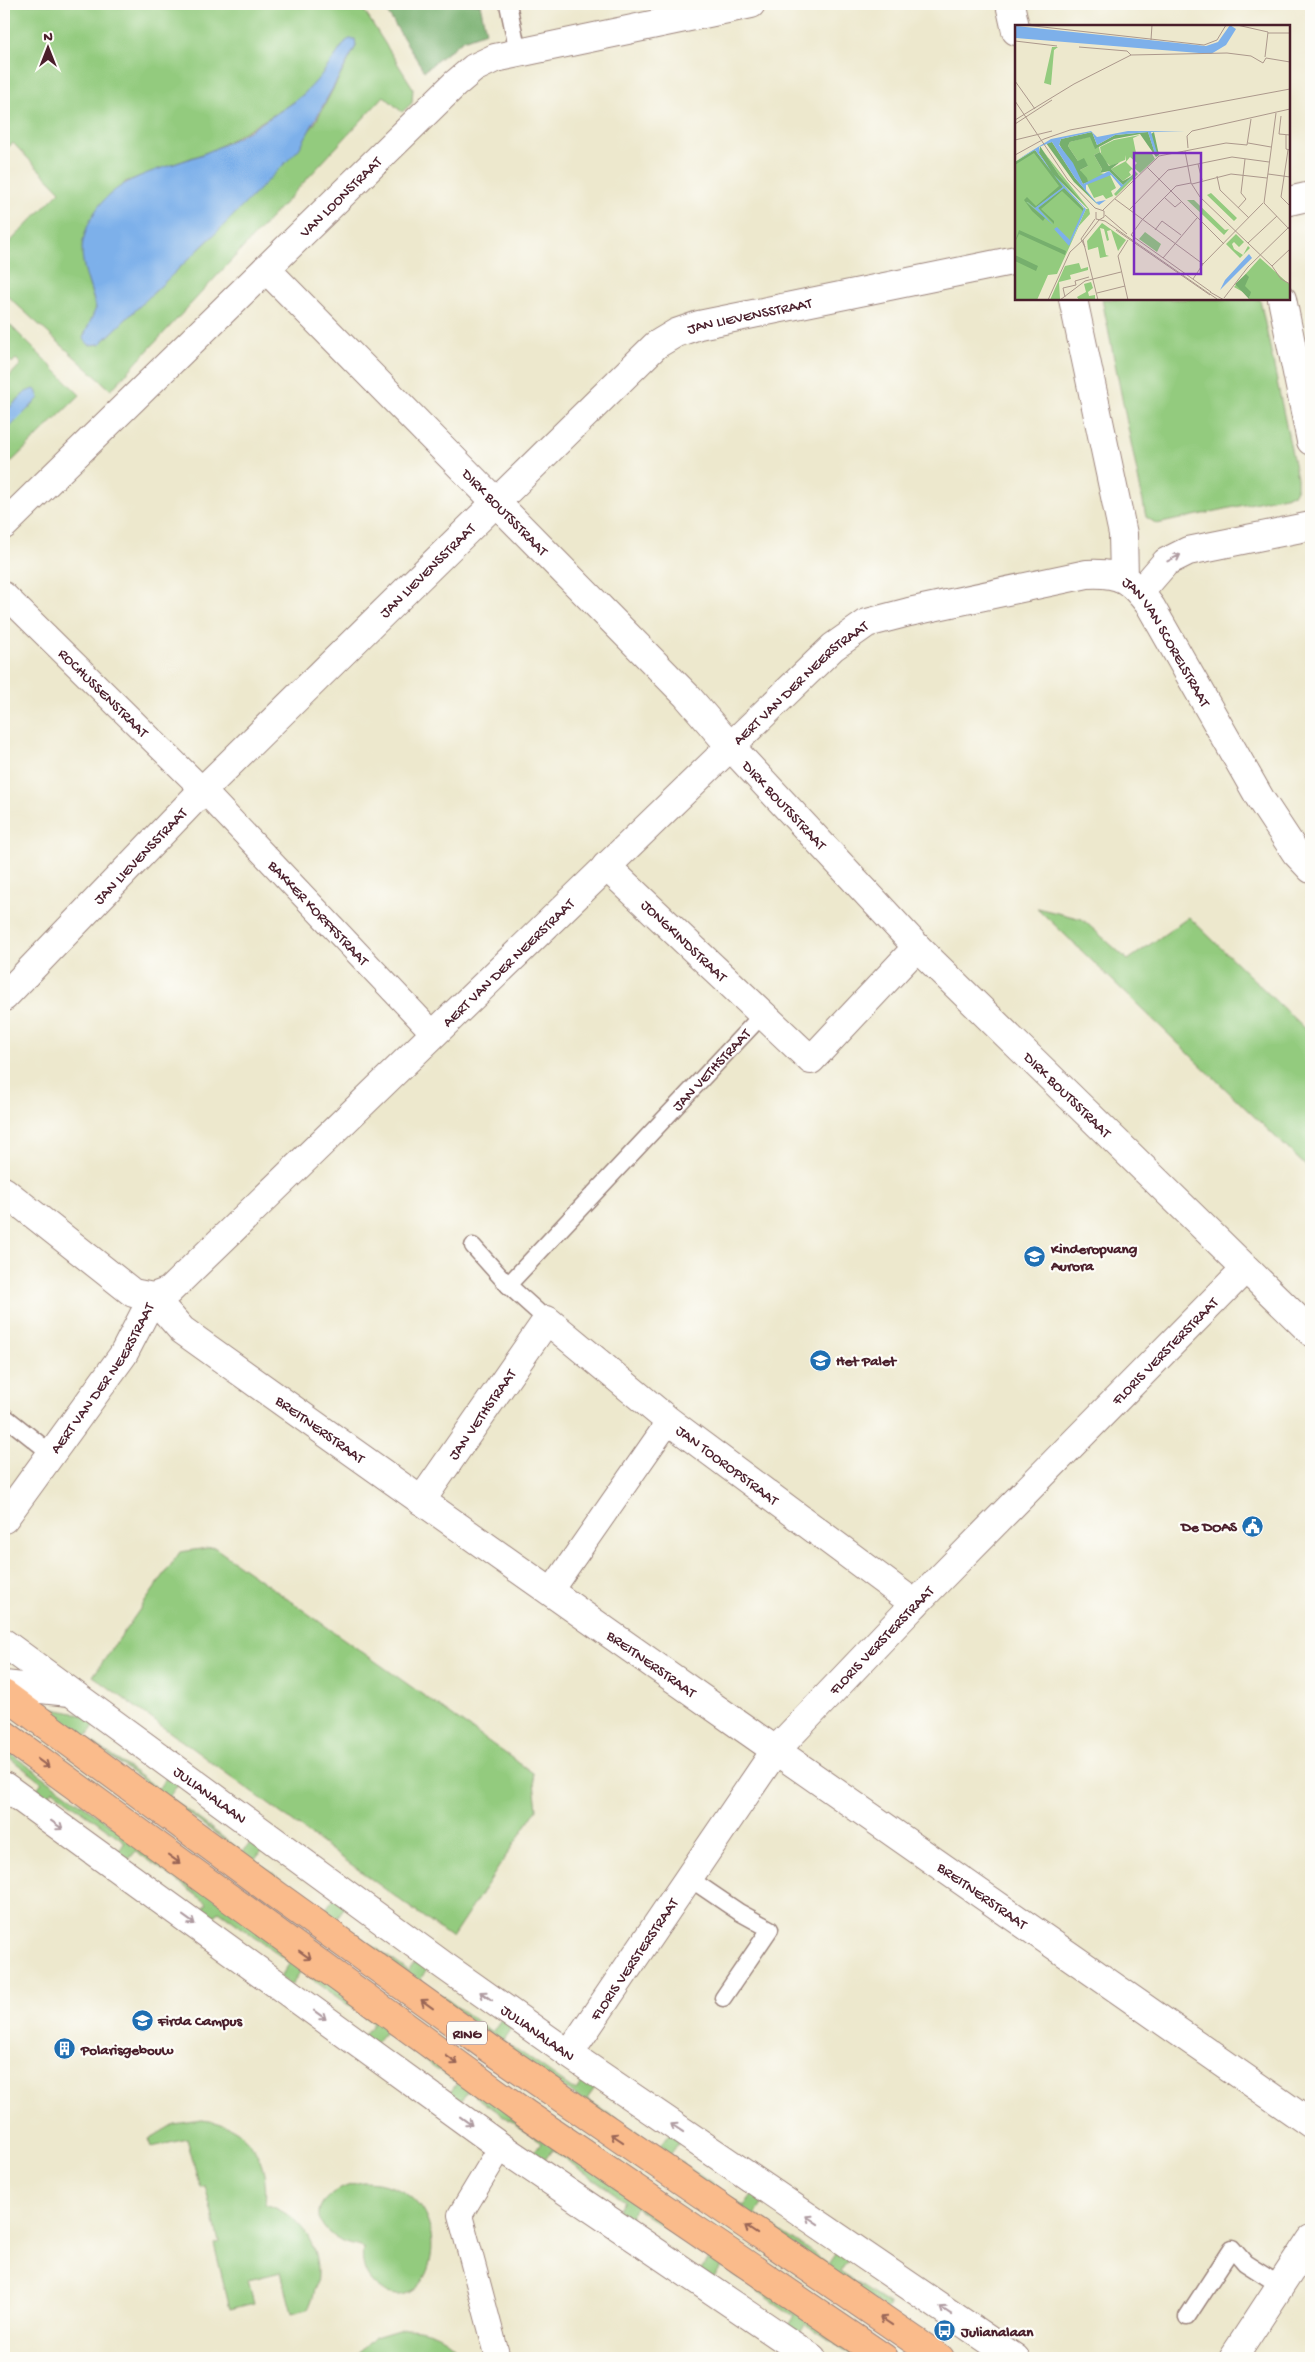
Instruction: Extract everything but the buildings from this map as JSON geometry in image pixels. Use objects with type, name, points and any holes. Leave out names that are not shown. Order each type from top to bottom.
[{"type":"main road","name":"RING","points":[[4,1694],[480,2042],[940,2358]]},
{"type":"main road","name":"RING","points":[[4,1734],[526,2114],[884,2358]]},
{"type":"street","name":"VAN LOONSTRAAT","points":[[4,525],[461,78],[474,68],[495,58],[518,52],[751,4]]},
{"type":"street","points":[[1010,4],[1015,26]]},
{"type":"street","points":[[1290,201],[1311,196]]},
{"type":"street","name":"JAN LIEVENSSTRAAT","points":[[4,998],[203,790],[494,502],[656,345],[676,333],[699,325],[1015,260]]},
{"type":"street","name":"DIRK BOUTSSTRAAT","points":[[266,269],[494,502],[688,696],[730,746],[917,947],[1245,1270],[1311,1332]]},
{"type":"street","name":"JAN VAN SCORELSTRAAT","points":[[1073,300],[1132,585],[1151,607],[1261,800],[1296,853],[1311,869]]},
{"type":"street","points":[[1282,300],[1311,441]]},
{"type":"street","points":[[1132,585],[1166,562],[1188,551],[1311,526]]},
{"type":"street","name":"AERT VAN DER NEERSTRAAT","points":[[4,1519],[123,1355],[153,1297],[169,1291],[183,1278],[832,647],[867,623],[909,612],[1087,574],[1106,573],[1132,585]]},
{"type":"street","name":"ROCHUSSENSTRAAT","points":[[4,594],[203,790]]},
{"type":"street","name":"BAKKER KORFFSTRAAT","points":[[203,790],[434,1034]]},
{"type":"street","name":"JONGKINDSTRAAT","points":[[606,866],[762,1015]]},
{"type":"street","name":"JAN VETHSTRAAT","points":[[762,1015],[811,1060],[917,947]]},
{"type":"street","points":[[4,1191],[133,1294],[153,1297]]},
{"type":"street","name":"FLORIS VERSTERSTRAAT","points":[[569,2054],[775,1751],[915,1604],[1245,1270]]},
{"type":"street","name":"BREITNERSTRAAT","points":[[153,1297],[182,1330],[421,1501],[775,1751],[1311,2124]]},
{"type":"street","name":"JAN VETHSTRAAT","points":[[421,1501],[547,1320]]},
{"type":"street","name":"JAN TOOROPSTRAAT","points":[[547,1320],[669,1422],[915,1604]]},
{"type":"street","points":[[550,1592],[669,1422]]},
{"type":"street","name":"JULIANALAAN","points":[[4,1643],[436,1960],[569,2054],[1015,2358]]},
{"type":"street","points":[[4,1685],[71,1692]]},
{"type":"street","points":[[4,1786],[501,2147],[812,2358]]},
{"type":"street","points":[[498,2358],[460,2215],[501,2147]]},
{"type":"street","points":[[1233,2358],[1311,2239]]},
{"type":"lane","points":[[508,4],[518,52]]},
{"type":"lane","name":"JAN VETHSTRAAT","points":[[508,1285],[762,1015]]},
{"type":"lane","points":[[473,1246],[508,1285],[547,1320]]},
{"type":"lane","points":[[4,1416],[52,1454]]},
{"type":"lane","points":[[689,1878],[739,1912],[770,1929],[723,1998]]},
{"type":"lane","points":[[1186,2317],[1232,2248],[1245,2263],[1281,2286]]},
{"type":"green space","points":[[4,4],[360,4],[413,88],[412,103],[402,112],[384,96],[111,390],[4,293],[4,248],[60,191],[13,143],[8,147],[4,143]],"holes":[[[355,40],[356,46],[314,125],[218,231],[100,344],[93,345],[96,308],[86,274],[125,182],[213,150],[287,107],[314,86],[346,41]]]},
{"type":"green space","points":[[382,4],[480,4],[486,32],[463,40],[424,71]]},
{"type":"green space","points":[[1102,300],[1260,300],[1297,478],[1297,488],[1294,494],[1157,524],[1146,517]]},
{"type":"green space","points":[[4,319],[80,395],[4,469],[4,433],[39,398],[26,392],[4,413],[4,382],[21,364],[16,359],[12,363],[4,355]]},
{"type":"green space","points":[[1037,908],[1082,919],[1128,960],[1189,917],[1311,1035],[1311,1171]]},
{"type":"green space","points":[[214,1547],[533,1773],[537,1809],[452,1938],[93,1676],[180,1552]]},
{"type":"green space","points":[[41,1706],[82,1715],[96,1723],[86,1737],[158,1789],[168,1775],[179,1783],[169,1797],[243,1852],[254,1838],[265,1846],[255,1860],[324,1911],[335,1897],[346,1905],[336,1919],[408,1971],[419,1958],[429,1965],[420,1980],[492,2032],[502,2018],[513,2025],[503,2040],[576,2091],[586,2077],[597,2085],[587,2099],[659,2148],[669,2134],[680,2141],[670,2155],[744,2206],[754,2192],[765,2199],[755,2214],[829,2264],[839,2250],[850,2257],[840,2272],[890,2305],[887,2309],[531,2065]]},
{"type":"green space","points":[[4,1749],[863,2358],[856,2358],[806,2324],[796,2338],[785,2330],[794,2316],[721,2266],[711,2280],[700,2272],[709,2258],[636,2208],[626,2222],[615,2215],[624,2200],[552,2150],[542,2164],[531,2157],[541,2142],[468,2091],[458,2105],[447,2097],[457,2083],[385,2032],[374,2045],[363,2037],[373,2023],[301,1971],[291,1985],[280,1977],[290,1963],[219,1911],[208,1925],[197,1917],[207,1903],[136,1851],[125,1864],[115,1857],[125,1842],[53,1790],[43,1804],[32,1796],[42,1782],[4,1754]]},
{"type":"green space","points":[[202,2120],[218,2123],[244,2137],[253,2147],[260,2160],[266,2188],[265,2204],[281,2211],[295,2221],[305,2232],[312,2246],[316,2261],[317,2277],[308,2309],[292,2313],[281,2272],[248,2280],[254,2303],[230,2309],[214,2244],[219,2242],[205,2186],[200,2187],[187,2139],[152,2147],[149,2139],[174,2124]]},
{"type":"green space","points":[[362,2182],[396,2188],[418,2205],[429,2227],[432,2252],[426,2274],[414,2290],[397,2295],[376,2286],[364,2268],[363,2248],[348,2244],[334,2237],[324,2227],[319,2218],[320,2209],[324,2201],[331,2194]]},
{"type":"green space","points":[[405,2328],[431,2332],[446,2339],[464,2358],[354,2358],[375,2337]]},
{"type":"water","points":[[355,39],[356,46],[299,149],[218,231],[100,344],[89,345],[83,338],[96,308],[83,264],[82,246],[93,216],[104,200],[119,187],[136,178],[221,146],[295,102],[326,69],[346,41]]},
{"type":"water","points":[[33,389],[36,390],[39,398],[4,433],[4,413],[26,392]]},
{"type":"place","name":"Kinderopvang Aurora","points":[[1035,1257]]},
{"type":"place","name":"Het Palet","points":[[820,1360]]},
{"type":"place","name":"De DOAS","points":[[1253,1526]]},
{"type":"place","name":"Firda Campus","points":[[142,2020]]},
{"type":"place","name":"Polarisgebouw","points":[[65,2049]]},
{"type":"place","name":"Julianalaan","points":[[945,2331]]}]
